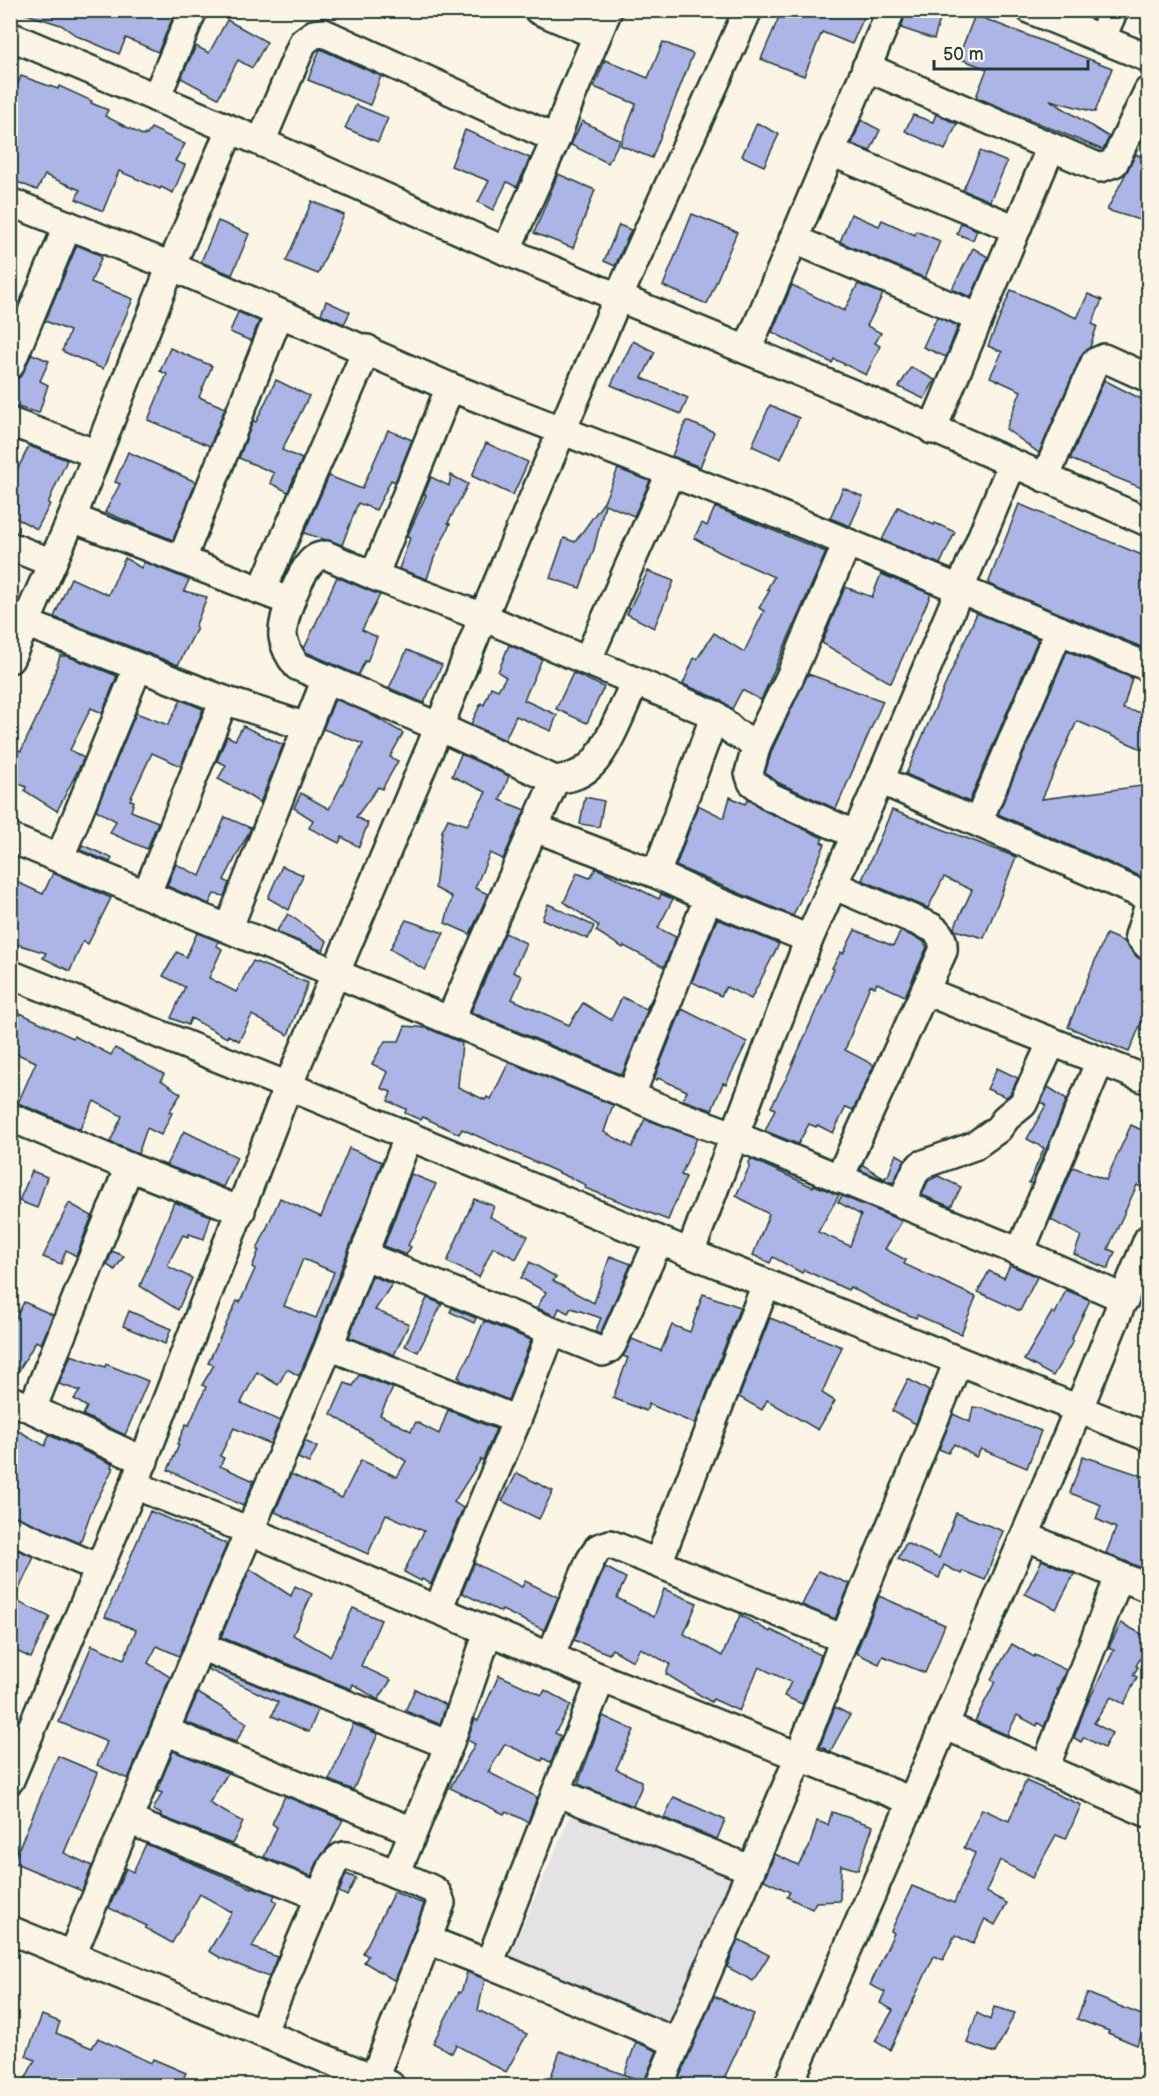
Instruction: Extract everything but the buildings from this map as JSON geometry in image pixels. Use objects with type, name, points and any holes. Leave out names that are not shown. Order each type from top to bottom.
[{"type":"street","points":[[156,98],[193,10]]},
{"type":"street","points":[[538,10],[597,36]]},
{"type":"street","points":[[506,251],[556,139],[608,10]]},
{"type":"street","points":[[13,1765],[139,1473],[288,1086],[440,727],[483,617],[618,298],[748,10]]},
{"type":"street","points":[[747,350],[891,10]]},
{"type":"street","points":[[1031,10],[1149,58]]},
{"type":"street","points":[[1101,39],[1114,10]]},
{"type":"street","points":[[261,142],[303,42],[314,34],[324,33],[556,139]]},
{"type":"street","points":[[10,36],[261,142],[506,251],[747,350],[1149,522]]},
{"type":"street","points":[[866,68],[1100,168],[1114,163],[1149,91]]},
{"type":"street","points":[[10,659],[72,518],[171,266],[230,130]]},
{"type":"street","points":[[932,430],[1051,147]]},
{"type":"street","points":[[831,152],[1016,229]]},
{"type":"street","points":[[10,202],[171,266],[279,314],[367,349],[450,387],[671,472],[1149,667]]},
{"type":"street","points":[[10,365],[68,225]]},
{"type":"street","points":[[793,239],[979,318]]},
{"type":"street","points":[[182,559],[279,314]]},
{"type":"street","points":[[262,590],[367,349]]},
{"type":"street","points":[[1045,478],[1095,362],[1104,358],[1148,377]]},
{"type":"street","points":[[374,576],[450,387]]},
{"type":"street","points":[[10,422],[97,454]]},
{"type":"street","points":[[690,1253],[809,939],[880,780],[1012,464]]},
{"type":"street","points":[[587,661],[671,472]]},
{"type":"street","points":[[72,518],[291,602]]},
{"type":"street","points":[[847,543],[789,679],[757,744],[749,773],[752,782],[771,797],[856,835]]},
{"type":"street","points":[[10,546],[52,563]]},
{"type":"street","points":[[635,681],[600,755],[590,767],[573,777],[555,780],[440,727],[297,666],[290,657],[282,635],[284,621],[306,568],[319,556],[326,555],[374,576],[483,617],[716,715],[735,733],[757,744]]},
{"type":"street","points":[[25,623],[224,700],[307,727]]},
{"type":"street","points":[[978,822],[1059,630]]},
{"type":"street","points":[[60,857],[138,667]]},
{"type":"street","points":[[229,927],[326,679]]},
{"type":"street","points":[[147,893],[224,700]]},
{"type":"street","points":[[656,874],[716,715]]},
{"type":"street","points":[[450,1020],[555,780]]},
{"type":"street","points":[[880,780],[1149,897]]},
{"type":"street","points":[[535,828],[656,874],[809,939]]},
{"type":"street","points":[[10,838],[630,1095],[1020,1252],[1125,1299]]},
{"type":"street","points":[[833,885],[938,931],[943,944],[943,951],[839,1179]]},
{"type":"street","points":[[630,1095],[708,898]]},
{"type":"street","points":[[1149,908],[1139,936],[1149,946]]},
{"type":"street","points":[[10,974],[288,1086],[766,1284],[1149,1437]]},
{"type":"street","points":[[925,991],[1149,1080]]},
{"type":"street","points":[[901,1203],[915,1172],[921,1165],[984,1141],[1023,1104],[1052,1042]]},
{"type":"street","points":[[1020,1252],[1100,1061]]},
{"type":"street","points":[[10,1117],[241,1211]]},
{"type":"street","points":[[72,1955],[200,1646],[329,1346],[408,1137]]},
{"type":"street","points":[[129,1167],[21,1404],[139,1473],[250,1531],[488,1632],[912,1801]]},
{"type":"street","points":[[797,2083],[912,1801],[1149,1239]]},
{"type":"street","points":[[363,1255],[551,1333],[603,1352],[609,1350],[659,1240]]},
{"type":"street","points":[[658,1563],[766,1284]]},
{"type":"street","points":[[438,1609],[518,1420],[551,1333]]},
{"type":"street","points":[[329,1346],[518,1420]]},
{"type":"street","points":[[659,2085],[799,1756],[844,1639],[958,1362]]},
{"type":"street","points":[[10,1530],[99,1568]]},
{"type":"street","points":[[1025,1536],[1149,1588]]},
{"type":"street","points":[[550,1657],[598,1548],[610,1544],[844,1639]]},
{"type":"street","points":[[1045,1768],[1119,1577]]},
{"type":"street","points":[[396,1874],[449,1745],[488,1632]]},
{"type":"street","points":[[200,1646],[449,1745]]},
{"type":"street","points":[[489,1964],[601,1678]]},
{"type":"street","points":[[944,1725],[1149,1813]]},
{"type":"street","points":[[165,1731],[413,1832]]},
{"type":"street","points":[[556,1792],[750,1869]]},
{"type":"street","points":[[128,1820],[319,1896]]},
{"type":"street","points":[[10,1930],[262,2033],[344,2077],[382,2082],[441,1904],[434,1890],[348,1856],[339,1858],[333,1865],[319,1896],[262,2033]]},
{"type":"street","points":[[428,1940],[676,2042]]},
{"type":"shaded area","points":[[572,1812],[741,1879],[677,2034],[505,1967]]}]
